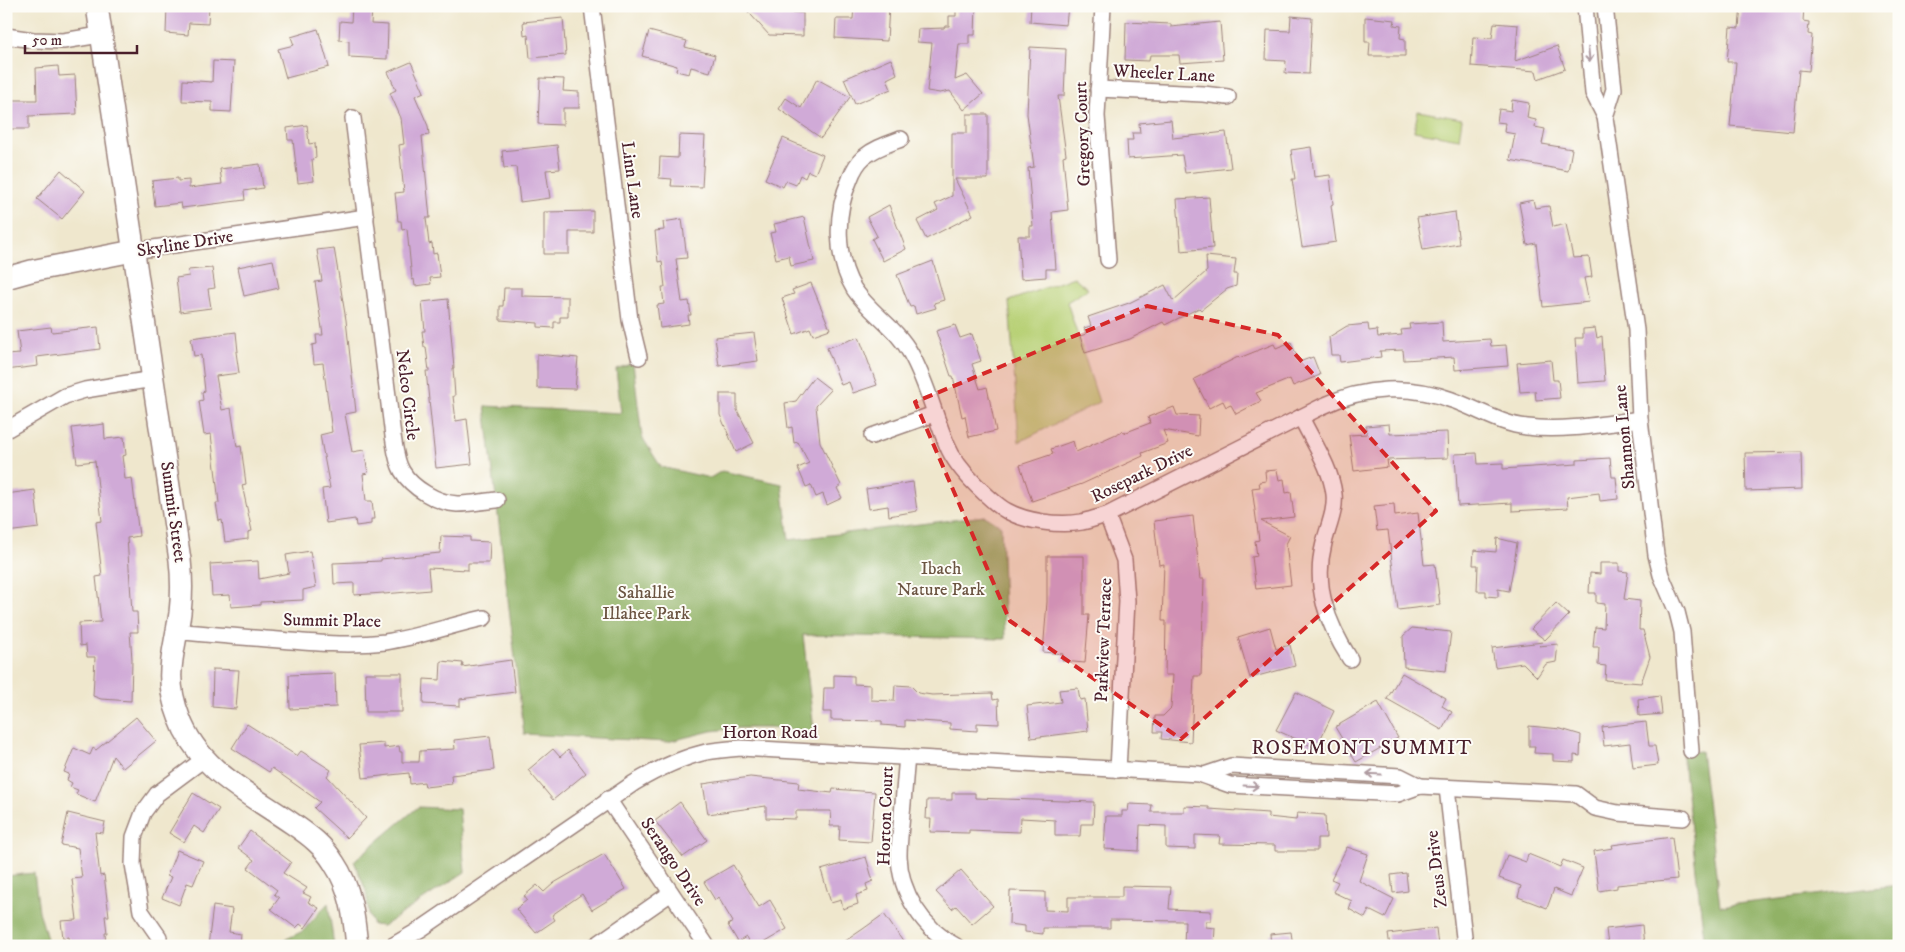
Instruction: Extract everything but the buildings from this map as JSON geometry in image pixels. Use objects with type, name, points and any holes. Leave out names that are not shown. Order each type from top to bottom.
[{"type":"street","name":"Summit Street","points":[[97,6],[182,573],[181,603],[170,669],[173,699],[183,727],[204,759],[230,782],[308,835],[327,852],[338,869],[349,893],[354,914],[357,946]]},
{"type":"street","name":"Linn Lane","points":[[592,6],[630,320],[639,357]]},
{"type":"street","name":"Gregory Court","points":[[1103,6],[1097,116],[1108,260]]},
{"type":"street","name":"Shannon Lane","points":[[1584,6],[1593,92],[1605,117],[1636,330],[1640,419],[1656,555],[1661,575],[1677,612],[1682,632],[1691,751]]},
{"type":"street","name":"Shannon Lane","points":[[1605,6],[1614,89],[1605,117]]},
{"type":"street","points":[[6,36],[33,40],[63,40],[100,35]]},
{"type":"street","name":"Wheeler Lane","points":[[1098,89],[1228,97]]},
{"type":"street","name":"Nelco Circle","points":[[353,118],[393,436],[396,455],[402,471],[412,483],[425,493],[440,500],[457,504],[497,500]]},
{"type":"street","name":"Rosepark Drive","points":[[901,139],[877,149],[863,158],[857,165],[845,190],[839,220],[840,249],[845,268],[854,289],[868,306],[900,336],[911,352],[920,370],[934,414],[948,448],[963,471],[993,501],[1008,512],[1052,522],[1080,522],[1107,515],[1340,398],[1364,392],[1388,390],[1428,393],[1452,400],[1501,422],[1528,428],[1580,426],[1640,419]]},
{"type":"street","name":"Skyline Drive","points":[[6,278],[31,271],[133,252],[366,217]]},
{"type":"street","points":[[6,430],[64,396],[85,390],[153,379]]},
{"type":"street","points":[[872,436],[934,414]]},
{"type":"street","points":[[1301,417],[1333,485],[1334,507],[1323,545],[1320,584],[1329,624],[1350,658]]},
{"type":"street","name":"Parkview Terrace","points":[[1107,515],[1124,560],[1127,600],[1118,770]]},
{"type":"street","name":"Summit Place","points":[[177,631],[318,643],[354,644],[385,642],[484,618]]},
{"type":"street","name":"Horton Road","points":[[392,946],[421,929],[608,799],[655,771],[706,752],[740,748],[1204,775],[1231,766],[1400,776],[1420,786],[1576,794],[1595,808],[1602,810],[1683,818]]},
{"type":"street","name":"Horton Court","points":[[907,757],[899,856],[901,874],[911,900],[925,922],[956,946]]},
{"type":"street","points":[[159,937],[141,911],[133,864],[134,837],[144,810],[157,794],[204,759]]},
{"type":"street","name":"Zeus Drive","points":[[1447,788],[1465,946]]},
{"type":"street","name":"Serango Drive","points":[[608,799],[707,946]]},
{"type":"street","points":[[595,946],[671,893]]},
{"type":"highlighted area","points":[[1147,306],[1278,335],[1436,511],[1181,739],[1010,621],[915,402]]},
{"type":"green space","points":[[1418,111],[1462,119],[1459,139],[1414,131]]},
{"type":"green space","points":[[1074,277],[1088,289],[1067,302],[1099,402],[1019,442],[1009,301]]},
{"type":"green space","name":"Sahallie Illahee Park","points":[[633,363],[642,437],[661,467],[710,478],[722,471],[782,484],[789,540],[985,516],[1001,526],[1005,639],[803,635],[814,731],[739,728],[711,731],[667,742],[524,734],[485,406],[621,413],[616,369]]},
{"type":"green space","points":[[1701,751],[1720,906],[1899,885],[1899,946],[1705,946],[1682,753]]},
{"type":"green space","points":[[418,807],[459,809],[465,872],[383,926],[373,925],[369,916],[366,891],[354,861]]},
{"type":"green space","points":[[34,873],[39,911],[49,946],[6,946],[6,876]]},
{"type":"green space","points":[[328,903],[334,946],[276,946],[280,942],[303,931]]},
{"type":"district","name":"ROSEMONT SUMMIT","points":[[1362,748]]},
{"type":"park label","name":"Ibach Nature Park","points":[[941,579]]}]
